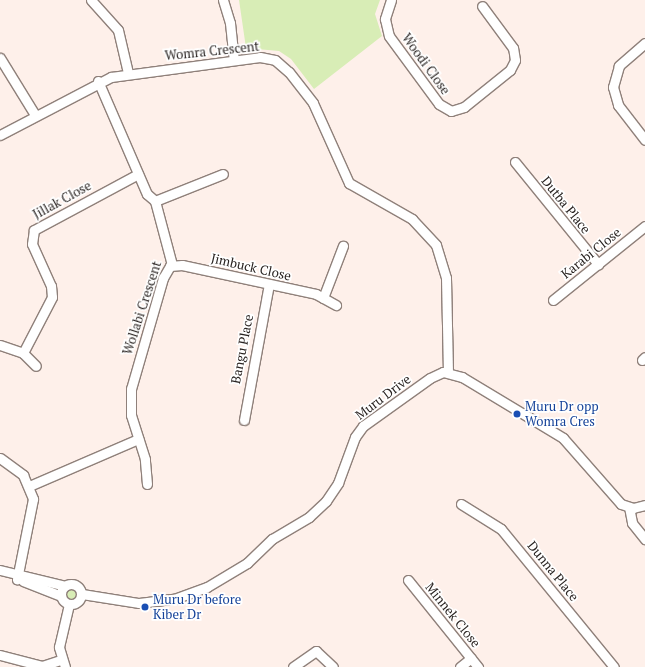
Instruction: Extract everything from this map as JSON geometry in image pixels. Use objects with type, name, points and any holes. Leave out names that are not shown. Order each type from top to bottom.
[{"type":"street","points":[[91,0],[118,30],[128,73]]},
{"type":"street","points":[[223,0],[229,18],[234,60]]},
{"type":"street","name":"Woodi Close","points":[[391,0],[385,19],[389,36],[439,104],[451,111],[470,103],[510,70],[515,60],[513,48],[482,6]]},
{"type":"street","points":[[645,43],[619,66],[613,87],[618,105],[645,140]]},
{"type":"street","points":[[0,58],[34,115]]},
{"type":"street","name":"Womra Crescent","points":[[0,135],[98,81],[128,73],[234,60],[265,58],[282,65],[314,106],[349,183],[412,219],[433,240],[446,274],[448,372]]},
{"type":"street","name":"Wollabi Crescent","points":[[98,81],[146,194],[155,201],[172,265],[163,278],[130,389],[130,408],[146,464],[147,484]]},
{"type":"street","name":"Dutba Place","points":[[515,162],[598,264]]},
{"type":"street","name":"Jillak Close","points":[[23,353],[52,297],[52,286],[32,244],[34,230],[138,174]]},
{"type":"street","points":[[155,201],[223,174]]},
{"type":"street","name":"Karabi Close","points":[[554,300],[645,226]]},
{"type":"street","points":[[323,298],[344,246]]},
{"type":"street","name":"Jimbuck Close","points":[[172,265],[269,284],[323,298],[336,305]]},
{"type":"street","name":"Bangu Place","points":[[244,420],[269,284]]},
{"type":"street","points":[[0,345],[23,353],[36,366]]},
{"type":"street","points":[[448,372],[563,438],[614,499],[629,507],[645,505]]},
{"type":"street","name":"Muru Drive","points":[[82,594],[139,602],[174,599],[200,590],[247,563],[272,539],[306,519],[326,501],[342,475],[355,437],[366,423],[430,378],[448,372]]},
{"type":"street","points":[[29,486],[138,439]]},
{"type":"street","points":[[0,458],[16,469],[29,486],[33,510],[17,577]]},
{"type":"street","name":"Dunna Place","points":[[461,504],[500,529],[614,667]]},
{"type":"street","points":[[629,507],[632,523],[645,539]]},
{"type":"street","points":[[0,570],[61,596],[69,604]]},
{"type":"street","points":[[0,576],[17,577],[65,586],[74,584],[82,594],[78,602],[69,604]]},
{"type":"street","name":"Minnek Close","points":[[408,580],[478,667]]},
{"type":"street","points":[[61,596],[65,586]]},
{"type":"street","points":[[0,655],[42,666],[63,664],[59,647],[69,604]]},
{"type":"street","points":[[293,667],[316,651],[333,667]]},
{"type":"street","points":[[460,667],[471,658]]},
{"type":"green space","points":[[239,0],[380,0],[375,14],[382,36],[314,89],[291,59],[279,51],[246,48]]},
{"type":"green space","points":[[68,588],[72,588],[76,594],[72,600],[68,600],[64,596],[64,592]]},
{"type":"place","name":"Muru Dr opp Womra Cres","points":[[517,414]]},
{"type":"place","name":"Muru Dr before Kiber Dr","points":[[145,607]]}]
